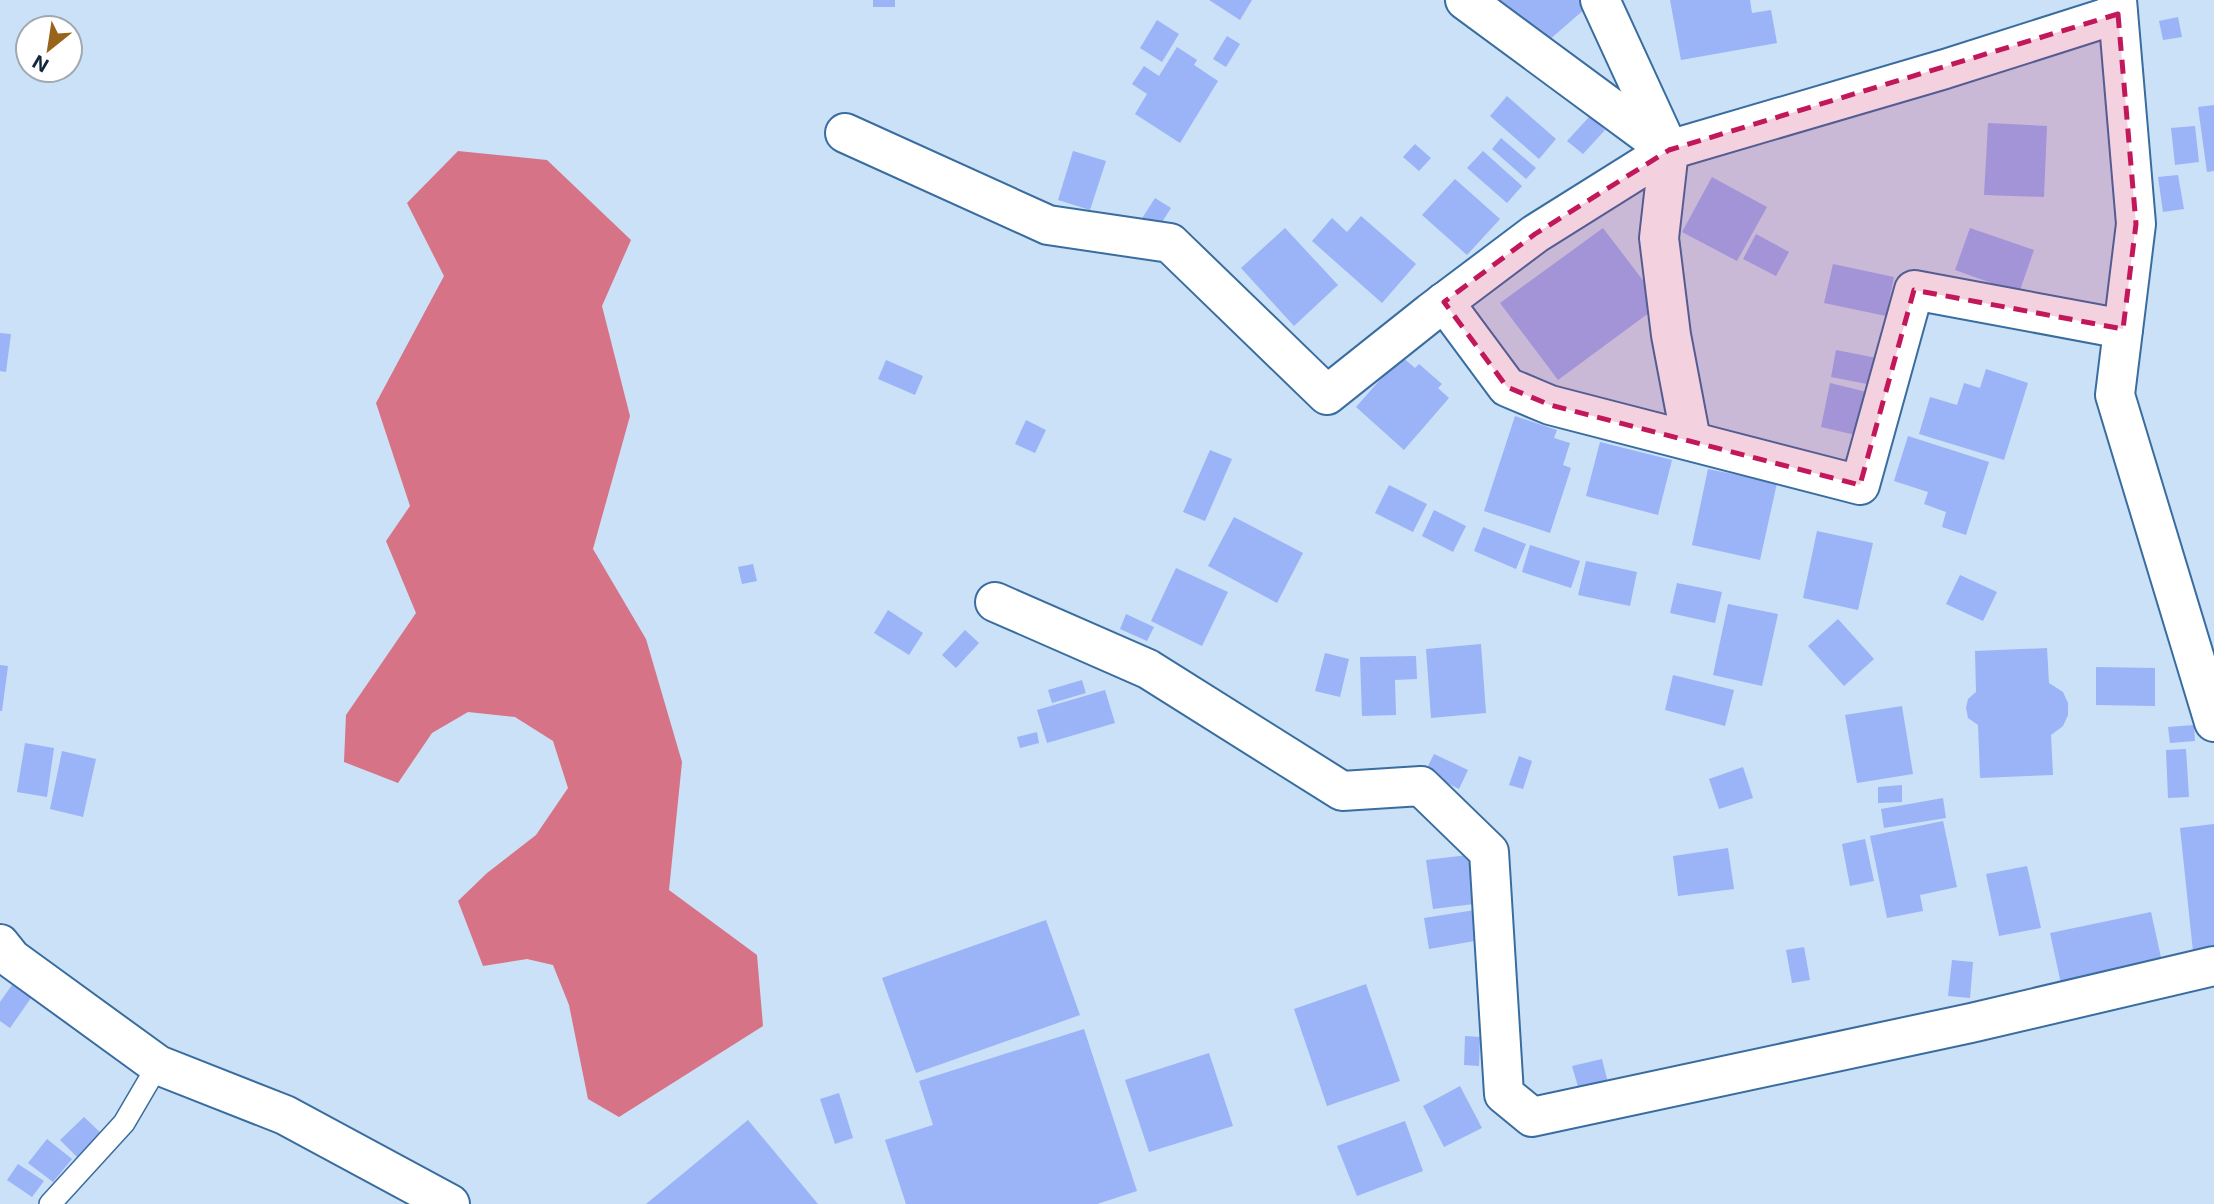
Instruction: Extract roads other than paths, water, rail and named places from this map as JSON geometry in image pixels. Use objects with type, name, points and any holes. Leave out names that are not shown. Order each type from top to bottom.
[{"type":"street","points":[[1465,0],[1669,150]]},
{"type":"street","points":[[1600,0],[1669,150],[1660,238],[1671,335],[1691,440]]},
{"type":"street","points":[[845,133],[1048,225],[1170,243],[1327,395],[1535,234],[1669,150],[1945,69],[2118,7],[2136,224],[2115,395],[2214,722]]},
{"type":"street","points":[[1444,302],[1507,387],[1550,405],[1860,485],[1914,290],[2123,329]]},
{"type":"street","points":[[995,602],[1148,669],[1342,791],[1421,786],[1489,852],[1504,1094],[1532,1117],[1971,1023],[2214,966]]},
{"type":"street","points":[[0,944],[12,959],[158,1065],[285,1115],[450,1204]]},
{"type":"lane","points":[[50,1204],[124,1123],[158,1065]]}]
